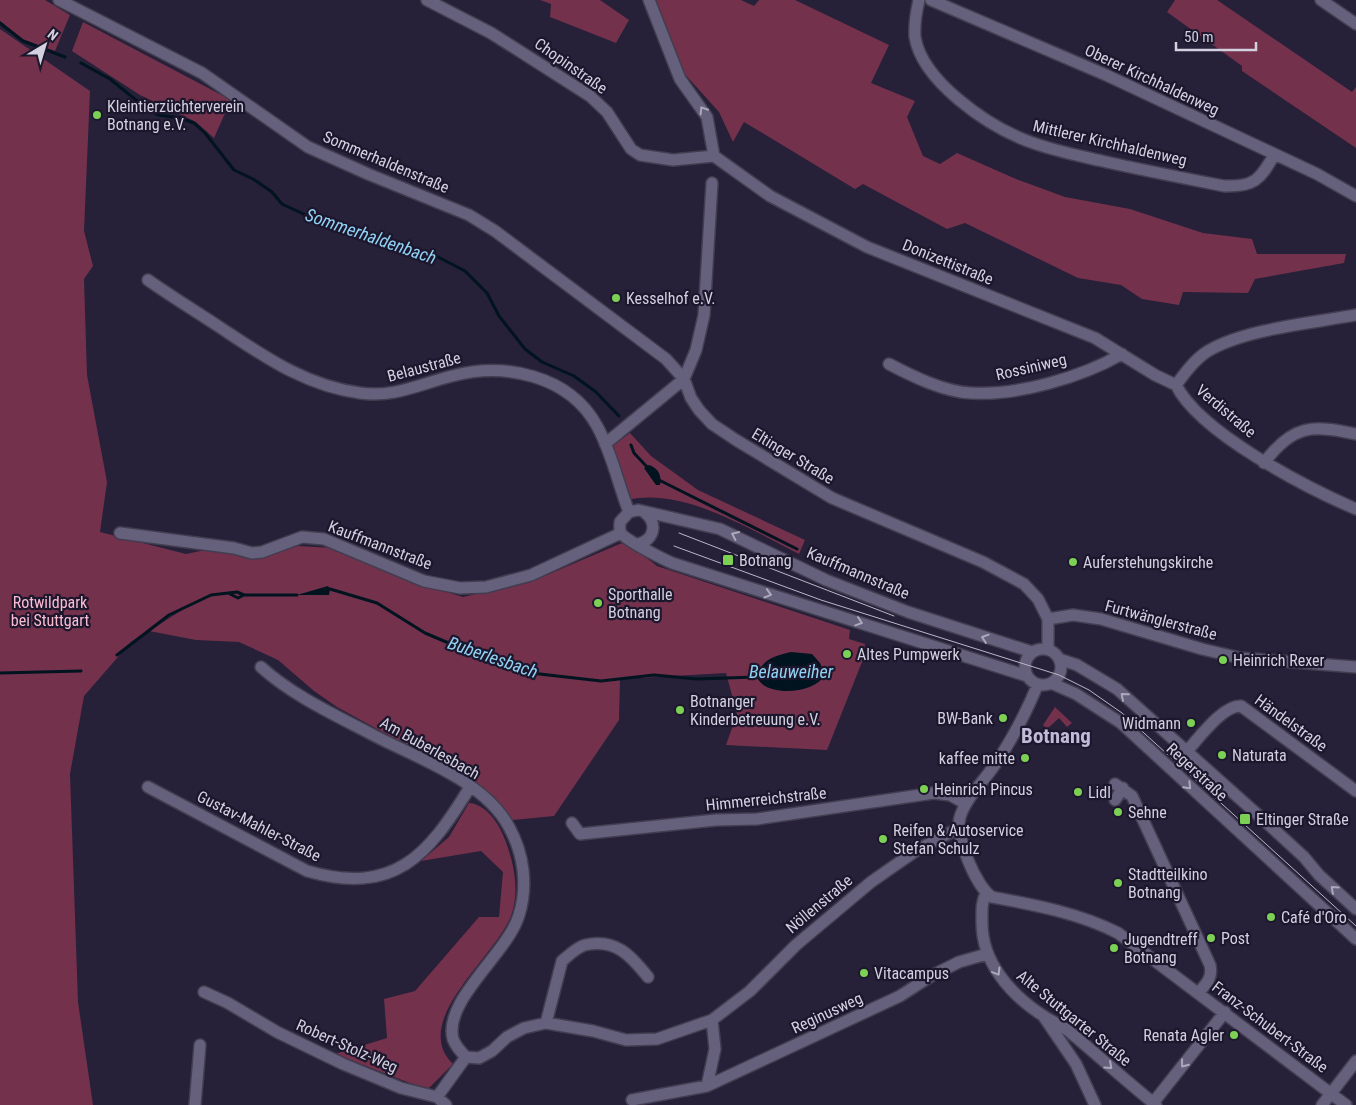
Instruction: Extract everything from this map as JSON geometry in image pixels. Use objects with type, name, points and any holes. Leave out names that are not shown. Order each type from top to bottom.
[{"type":"street","name":"Sommerhaldenstraße","points":[[59,0],[202,73],[308,146],[368,174],[469,215],[496,231],[659,353],[684,380]]},
{"type":"street","name":"Chopinstraße","points":[[427,0],[491,33],[570,81],[607,112],[631,149],[640,155],[674,160],[714,156]]},
{"type":"street","points":[[649,0],[680,79],[707,117],[714,156]]},
{"type":"street","name":"Mittlerer Kirchhaldenweg","points":[[919,0],[914,18],[916,39],[926,64],[948,90],[967,106],[988,121],[1024,140],[1059,151],[1224,186],[1242,187],[1255,182],[1274,155]]},
{"type":"street","name":"Oberer Kirchhaldenweg","points":[[931,0],[1106,75],[1317,174],[1356,196]]},
{"type":"street","points":[[1321,0],[1356,24]]},
{"type":"street","name":"Donizettistraße","points":[[714,156],[770,196],[867,247],[1095,338],[1154,375],[1176,385]]},
{"type":"street","points":[[605,444],[684,380],[696,350],[704,315],[712,183]]},
{"type":"street","name":"Belaustraße","points":[[148,280],[295,374],[330,386],[378,396],[404,391],[451,376],[480,370],[507,370],[545,380],[570,394],[597,425],[629,512]]},
{"type":"street","name":"Verdistraße","points":[[1356,315],[1233,340],[1207,352],[1188,369],[1176,385],[1181,394],[1199,413],[1264,462],[1328,497],[1356,509]]},
{"type":"street","name":"Rossiniweg","points":[[888,364],[905,372],[970,394],[1008,392],[1072,375],[1106,363],[1122,354]]},
{"type":"street","name":"Eltinger Straße","points":[[684,380],[691,398],[712,424],[832,498],[983,562],[1024,584],[1038,599],[1048,619],[1048,649]]},
{"type":"street","points":[[1264,462],[1275,448],[1297,432],[1314,427],[1356,434]]},
{"type":"street","name":"Kauffmannstraße","points":[[629,512],[638,510],[720,529],[826,580],[899,609],[1032,652]]},
{"type":"street","points":[[629,512],[620,522],[621,533],[629,541],[672,563],[1027,676],[1038,684],[1051,683],[1060,670],[1059,659],[1048,649],[1040,648],[1032,652],[1024,664],[1027,676]]},
{"type":"street","points":[[638,544],[648,539],[653,531],[652,519],[644,512]]},
{"type":"street","name":"Kauffmannstraße","points":[[120,533],[234,548],[252,553],[262,552],[302,537],[324,539],[424,581],[460,588],[486,587],[531,575],[621,533]]},
{"type":"street","name":"Furtwänglerstraße","points":[[1048,619],[1073,615],[1101,619],[1240,658],[1356,667]]},
{"type":"street","name":"Regerstraße","points":[[1059,659],[1077,665],[1103,680],[1187,751],[1297,850],[1318,875],[1356,909]]},
{"type":"street","name":"Am Buberlesbach","points":[[261,667],[282,686],[375,736],[408,750],[470,787],[493,806],[509,827],[523,859],[524,890],[519,916],[506,941],[460,1005],[453,1020],[453,1038],[456,1046],[466,1057]]},
{"type":"street","name":"Regerstraße","points":[[1051,683],[1076,694],[1121,723],[1356,939]]},
{"type":"street","points":[[986,893],[977,880],[965,852],[959,820],[966,804],[1011,739],[1038,684]]},
{"type":"street","name":"Händelstraße","points":[[1187,751],[1224,712],[1236,706],[1241,706],[1356,791]]},
{"type":"street","points":[[1115,800],[1119,786],[1132,796],[1210,965],[1212,972],[1210,979],[1198,993]]},
{"type":"street","name":"Gustav-Mahler-Straße","points":[[148,787],[307,871],[330,877],[356,879],[384,875],[415,858],[445,827],[470,787]]},
{"type":"street","name":"Himmerreichstraße","points":[[572,823],[580,834],[716,820],[757,820],[934,793],[950,795],[966,804]]},
{"type":"street","name":"Nöllenstraße","points":[[466,1057],[479,1058],[492,1051],[507,1037],[524,1028],[546,1024],[592,1031],[626,1040],[657,1039],[712,1020],[750,991],[796,945],[871,882],[917,850],[959,828]]},
{"type":"street","name":"Franz-Schubert-Straße","points":[[986,893],[992,896],[1041,906],[1101,924],[1118,933],[1346,1105]]},
{"type":"street","name":"Alte Stuttgarter Straße","points":[[986,893],[982,900],[982,935],[987,954],[1000,978],[1043,1016],[1066,1029],[1154,1104]]},
{"type":"street","points":[[546,1024],[562,961],[584,945],[611,945],[629,954],[648,977]]},
{"type":"street","name":"Reginusweg","points":[[707,1086],[900,996],[931,976],[958,962],[987,954]]},
{"type":"street","name":"Robert-Stolz-Weg","points":[[204,992],[228,1003],[277,1032],[343,1064],[401,1088],[441,1101],[466,1057]]},
{"type":"street","points":[[1154,1104],[1225,1012]]},
{"type":"street","points":[[1043,1016],[1076,1064],[1095,1105]]},
{"type":"street","points":[[632,1100],[707,1086],[715,1049],[712,1020]]},
{"type":"street","points":[[195,1105],[200,1045]]},
{"type":"street","points":[[1322,1105],[1356,1061]]},
{"type":"green space","points":[[0,0],[45,0],[70,15],[55,51],[22,39],[0,21]]},
{"type":"green space","points":[[540,0],[600,0],[629,20],[616,43],[550,17],[551,4]]},
{"type":"green space","points":[[656,0],[741,0],[754,6],[759,0],[795,0],[889,45],[871,83],[915,101],[907,117],[923,156],[940,164],[957,153],[1016,179],[1065,197],[1130,209],[1203,233],[1252,239],[1257,254],[1346,254],[1344,263],[1255,279],[1248,293],[1183,292],[1179,305],[1142,299],[1121,285],[1078,278],[965,223],[947,229],[863,184],[855,189],[744,122],[733,142],[719,112],[681,70]]},
{"type":"green space","points":[[1175,0],[1217,0],[1352,92],[1356,87],[1356,148],[1242,71],[1242,66],[1167,12]]},
{"type":"green space","points":[[83,22],[231,100],[214,138],[196,122],[140,95],[72,51]]},
{"type":"green space","name":"Rotwildpark bei Stuttgart","points":[[0,29],[90,91],[84,231],[93,266],[84,279],[87,375],[107,482],[100,532],[186,554],[205,550],[247,555],[298,546],[334,548],[398,577],[463,597],[535,580],[622,543],[635,549],[657,566],[850,630],[849,639],[865,644],[862,662],[827,750],[726,745],[737,714],[726,673],[620,679],[619,720],[554,816],[513,820],[483,787],[337,707],[314,691],[278,660],[239,642],[196,640],[149,631],[182,610],[182,606],[181,609],[131,642],[84,696],[70,774],[78,1002],[93,1105],[0,1105]]},
{"type":"green space","points":[[630,433],[651,456],[698,490],[805,540],[799,554],[738,523],[694,505],[649,498],[628,500],[610,448]]},
{"type":"green space","points":[[1055,707],[1072,723],[1067,727],[1059,718],[1047,729],[1043,725]]},
{"type":"green space","points":[[469,803],[480,806],[485,810],[497,824],[503,835],[510,853],[514,873],[514,903],[512,913],[504,930],[448,1008],[441,1028],[442,1047],[453,1064],[429,1088],[415,1085],[335,1054],[387,1038],[384,999],[415,991],[479,917],[499,917],[503,872],[481,851],[421,861],[449,837]]},
{"type":"water","points":[[649,465],[659,472],[660,485],[656,485],[644,468]]},
{"type":"water","points":[[328,586],[330,589],[329,595],[297,595]]},
{"type":"water","name":"Belauweiher","points":[[791,652],[812,654],[820,663],[825,675],[814,685],[797,690],[772,689],[762,684],[756,677],[762,666],[769,659]]},
{"type":"waterway","name":"Sommerhaldenbach","points":[[0,23],[23,41],[65,57]]},
{"type":"waterway","name":"Sommerhaldenbach","points":[[81,63],[110,79],[146,108],[158,115],[180,118],[194,123],[205,133],[234,170],[253,179],[272,192],[282,204],[323,223],[434,255],[465,271],[487,293],[499,316],[525,349],[542,362],[574,376],[596,392],[619,416]]},
{"type":"waterway","name":"Sommerhaldenbach","points":[[631,445],[634,453],[648,468]]},
{"type":"waterway","name":"Sommerhaldenbach","points":[[659,480],[797,549]]},
{"type":"waterway","name":"Buberlesbach","points":[[330,589],[377,603],[425,633],[477,655],[531,673],[601,681],[654,675],[697,679],[756,677]]},
{"type":"waterway","name":"Buberlesbach","points":[[117,655],[169,615],[211,595],[237,592],[244,595]]},
{"type":"waterway","name":"Buberlesbach","points":[[230,594],[238,598],[244,595],[297,595]]},
{"type":"waterway","name":"Buberlesbach","points":[[0,673],[81,671]]},
{"type":"tram line","points":[[679,533],[894,616]]},
{"type":"tram line","points":[[674,546],[821,600],[1059,675],[1089,690],[1122,713],[1356,926]]},
{"type":"place","name":"Kleintierzüchterverein Botnang e.V.","points":[[97,115]]},
{"type":"place","name":"Kesselhof e.V.","points":[[616,298]]},
{"type":"place","name":"Botnang","points":[[728,560]]},
{"type":"place","name":"Auferstehungskirche","points":[[1073,562]]},
{"type":"place","name":"Sporthalle Botnang","points":[[598,603]]},
{"type":"place","name":"Altes Pumpwerk","points":[[847,654]]},
{"type":"place","name":"Heinrich Rexer","points":[[1223,660]]},
{"type":"place","name":"Botnanger Kinderbetreuung e.V.","points":[[680,710]]},
{"type":"place","name":"BW-Bank","points":[[1003,718]]},
{"type":"place","name":"Widmann","points":[[1191,723]]},
{"type":"place","name":"Naturata","points":[[1222,755]]},
{"type":"place","name":"kaffee mitte","points":[[1025,758]]},
{"type":"place","name":"Heinrich Pincus","points":[[924,789]]},
{"type":"place","name":"Lidl","points":[[1078,792]]},
{"type":"place","name":"Sehne","points":[[1118,812]]},
{"type":"place","name":"Eltinger Straße","points":[[1245,819]]},
{"type":"place","name":"Reifen & Autoservice Stefan Schulz","points":[[883,839]]},
{"type":"place","name":"Stadtteilkino Botnang","points":[[1118,883]]},
{"type":"place","name":"Café d'Oro","points":[[1271,917]]},
{"type":"place","name":"Post","points":[[1211,938]]},
{"type":"place","name":"Jugendtreff Botnang","points":[[1114,948]]},
{"type":"place","name":"Vitacampus","points":[[864,973]]},
{"type":"place","name":"Renata Agler","points":[[1234,1035]]},
{"type":"district","name":"Botnang","points":[[1056,736]]}]
